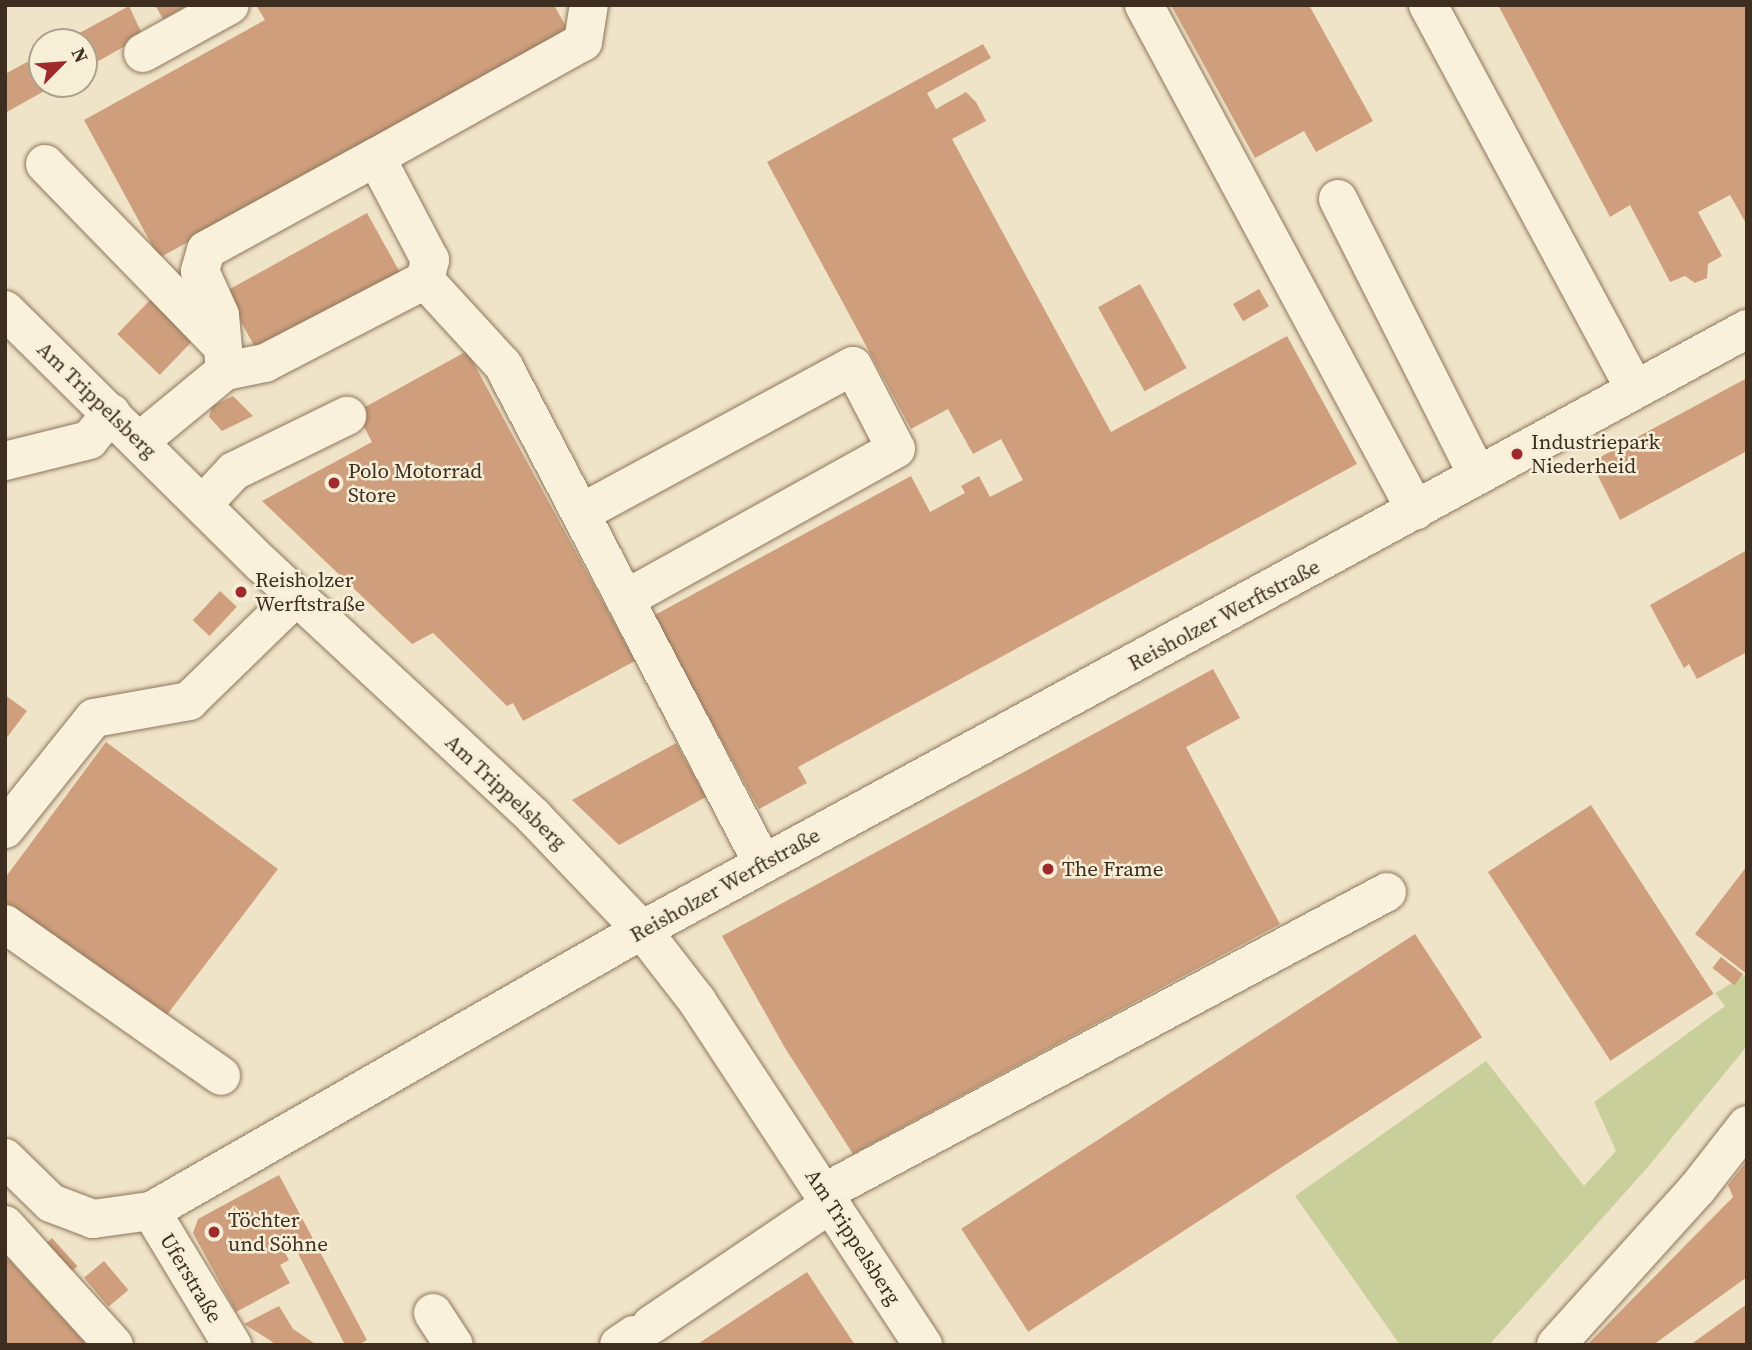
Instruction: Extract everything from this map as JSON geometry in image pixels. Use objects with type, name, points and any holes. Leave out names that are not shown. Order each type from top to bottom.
[{"type":"street","points":[[143,53],[230,5]]},
{"type":"street","points":[[140,441],[223,358],[220,315],[200,271],[206,250],[583,41],[589,5]]},
{"type":"street","points":[[1144,5],[1416,511]]},
{"type":"street","points":[[1428,5],[1635,389]]},
{"type":"street","points":[[45,164],[223,358],[265,363],[425,280],[430,260],[376,157]]},
{"type":"street","points":[[1338,199],[1478,477]]},
{"type":"street","points":[[425,280],[503,365],[763,864]]},
{"type":"street","name":"Am Trippelsberg","points":[[5,310],[297,596],[534,817],[642,930],[697,1001],[923,1345]]},
{"type":"street","name":"Reisholzer Werftstraße","points":[[5,1157],[51,1203],[93,1219],[151,1211],[642,930],[1747,329]]},
{"type":"street","points":[[581,513],[853,366],[896,449],[625,599]]},
{"type":"street","points":[[5,461],[89,440],[112,413]]},
{"type":"street","points":[[203,504],[234,471],[347,416]]},
{"type":"street","points":[[5,829],[94,718],[189,701],[297,596]]},
{"type":"street","points":[[634,1335],[828,1197],[1387,892]]},
{"type":"street","points":[[5,924],[221,1076]]},
{"type":"street","points":[[1556,1345],[1698,1189],[1747,1125]]},
{"type":"street","name":"Uferstraße","points":[[151,1211],[232,1345]]},
{"type":"street","points":[[5,1226],[114,1345]]},
{"type":"street","points":[[433,1313],[454,1345]]},
{"type":"green space","points":[[1747,974],[1747,1046],[1647,1168],[1489,1345],[1400,1345],[1295,1196],[1486,1061],[1584,1186],[1616,1151],[1594,1102],[1725,1006],[1715,993]]},
{"type":"building","points":[[155,5],[188,5],[163,19]]},
{"type":"building","points":[[256,5],[554,5],[569,32],[159,258],[84,120],[265,20]]},
{"type":"building","points":[[1171,5],[1309,5],[1373,121],[1316,152],[1304,131],[1255,158]]},
{"type":"building","points":[[1498,5],[1747,5],[1747,225],[1730,195],[1698,212],[1722,256],[1708,264],[1707,278],[1695,283],[1685,276],[1670,282],[1630,205],[1610,217]]},
{"type":"building","points":[[129,6],[143,36],[98,61],[98,28],[89,28]]},
{"type":"building","points":[[983,44],[991,58],[927,93],[936,109],[966,92],[976,102],[986,121],[952,139],[1111,432],[1287,336],[1357,464],[798,767],[807,783],[759,809],[653,616],[911,476],[930,512],[965,493],[961,486],[979,476],[990,497],[1023,480],[1001,439],[973,454],[948,409],[911,429],[767,162]]},
{"type":"building","points":[[28,62],[28,98],[32,98],[5,113],[5,74]]},
{"type":"building","points":[[367,213],[401,275],[259,354],[224,292]]},
{"type":"building","points":[[1140,284],[1187,368],[1145,391],[1098,307]]},
{"type":"building","points":[[1259,289],[1269,306],[1243,321],[1233,304]]},
{"type":"building","points":[[152,298],[194,339],[160,375],[117,334]]},
{"type":"building","points":[[467,351],[635,661],[523,721],[513,703],[507,706],[433,633],[412,644],[262,501],[372,442],[356,412]]},
{"type":"building","points":[[1747,378],[1747,451],[1620,520],[1591,462]]},
{"type":"building","points":[[233,396],[253,416],[222,431],[209,417],[212,406]]},
{"type":"building","points":[[1747,550],[1747,652],[1697,679],[1689,664],[1684,668],[1650,605]]},
{"type":"building","points":[[220,591],[237,607],[210,636],[193,620]]},
{"type":"building","name":"The Frame","points":[[1213,669],[1240,718],[1186,747],[1280,924],[853,1154],[785,1048],[722,936]]},
{"type":"building","points":[[5,695],[27,711],[5,740]]},
{"type":"building","points":[[106,742],[278,869],[163,1020],[5,904],[5,878]]},
{"type":"building","points":[[676,743],[706,797],[619,845],[572,800]]},
{"type":"building","points":[[1591,805],[1714,994],[1610,1061],[1488,872]]},
{"type":"building","points":[[1747,866],[1747,974],[1695,934]]},
{"type":"building","points":[[1415,934],[1482,1037],[1028,1332],[961,1229]]},
{"type":"building","points":[[1721,957],[1743,974],[1734,985],[1712,968]]},
{"type":"building","points":[[1747,1161],[1747,1277],[1653,1345],[1587,1345],[1733,1197],[1728,1185]]},
{"type":"building","points":[[279,1175],[367,1340],[358,1345],[345,1345],[288,1234],[277,1239],[289,1260],[280,1265],[290,1283],[236,1312],[193,1233],[198,1219]]},
{"type":"building","points":[[52,1238],[77,1266],[67,1276],[42,1247]]},
{"type":"building","points":[[5,1255],[87,1345],[5,1345]]},
{"type":"building","points":[[104,1261],[128,1290],[109,1307],[84,1278]]},
{"type":"building","points":[[807,1272],[855,1345],[696,1345]]},
{"type":"building","points":[[1747,1304],[1747,1345],[1690,1345]]},
{"type":"building","points":[[279,1306],[293,1329],[317,1345],[277,1345],[244,1324]]},
{"type":"place","name":"Industriepark Niederheid","points":[[1517,454]]},
{"type":"place","name":"Polo Motorrad Store","points":[[334,483]]},
{"type":"place","name":"Reisholzer Werftstraße","points":[[241,592]]},
{"type":"place","name":"The Frame","points":[[1048,869]]},
{"type":"place","name":"Töchter und Söhne","points":[[214,1232]]}]
